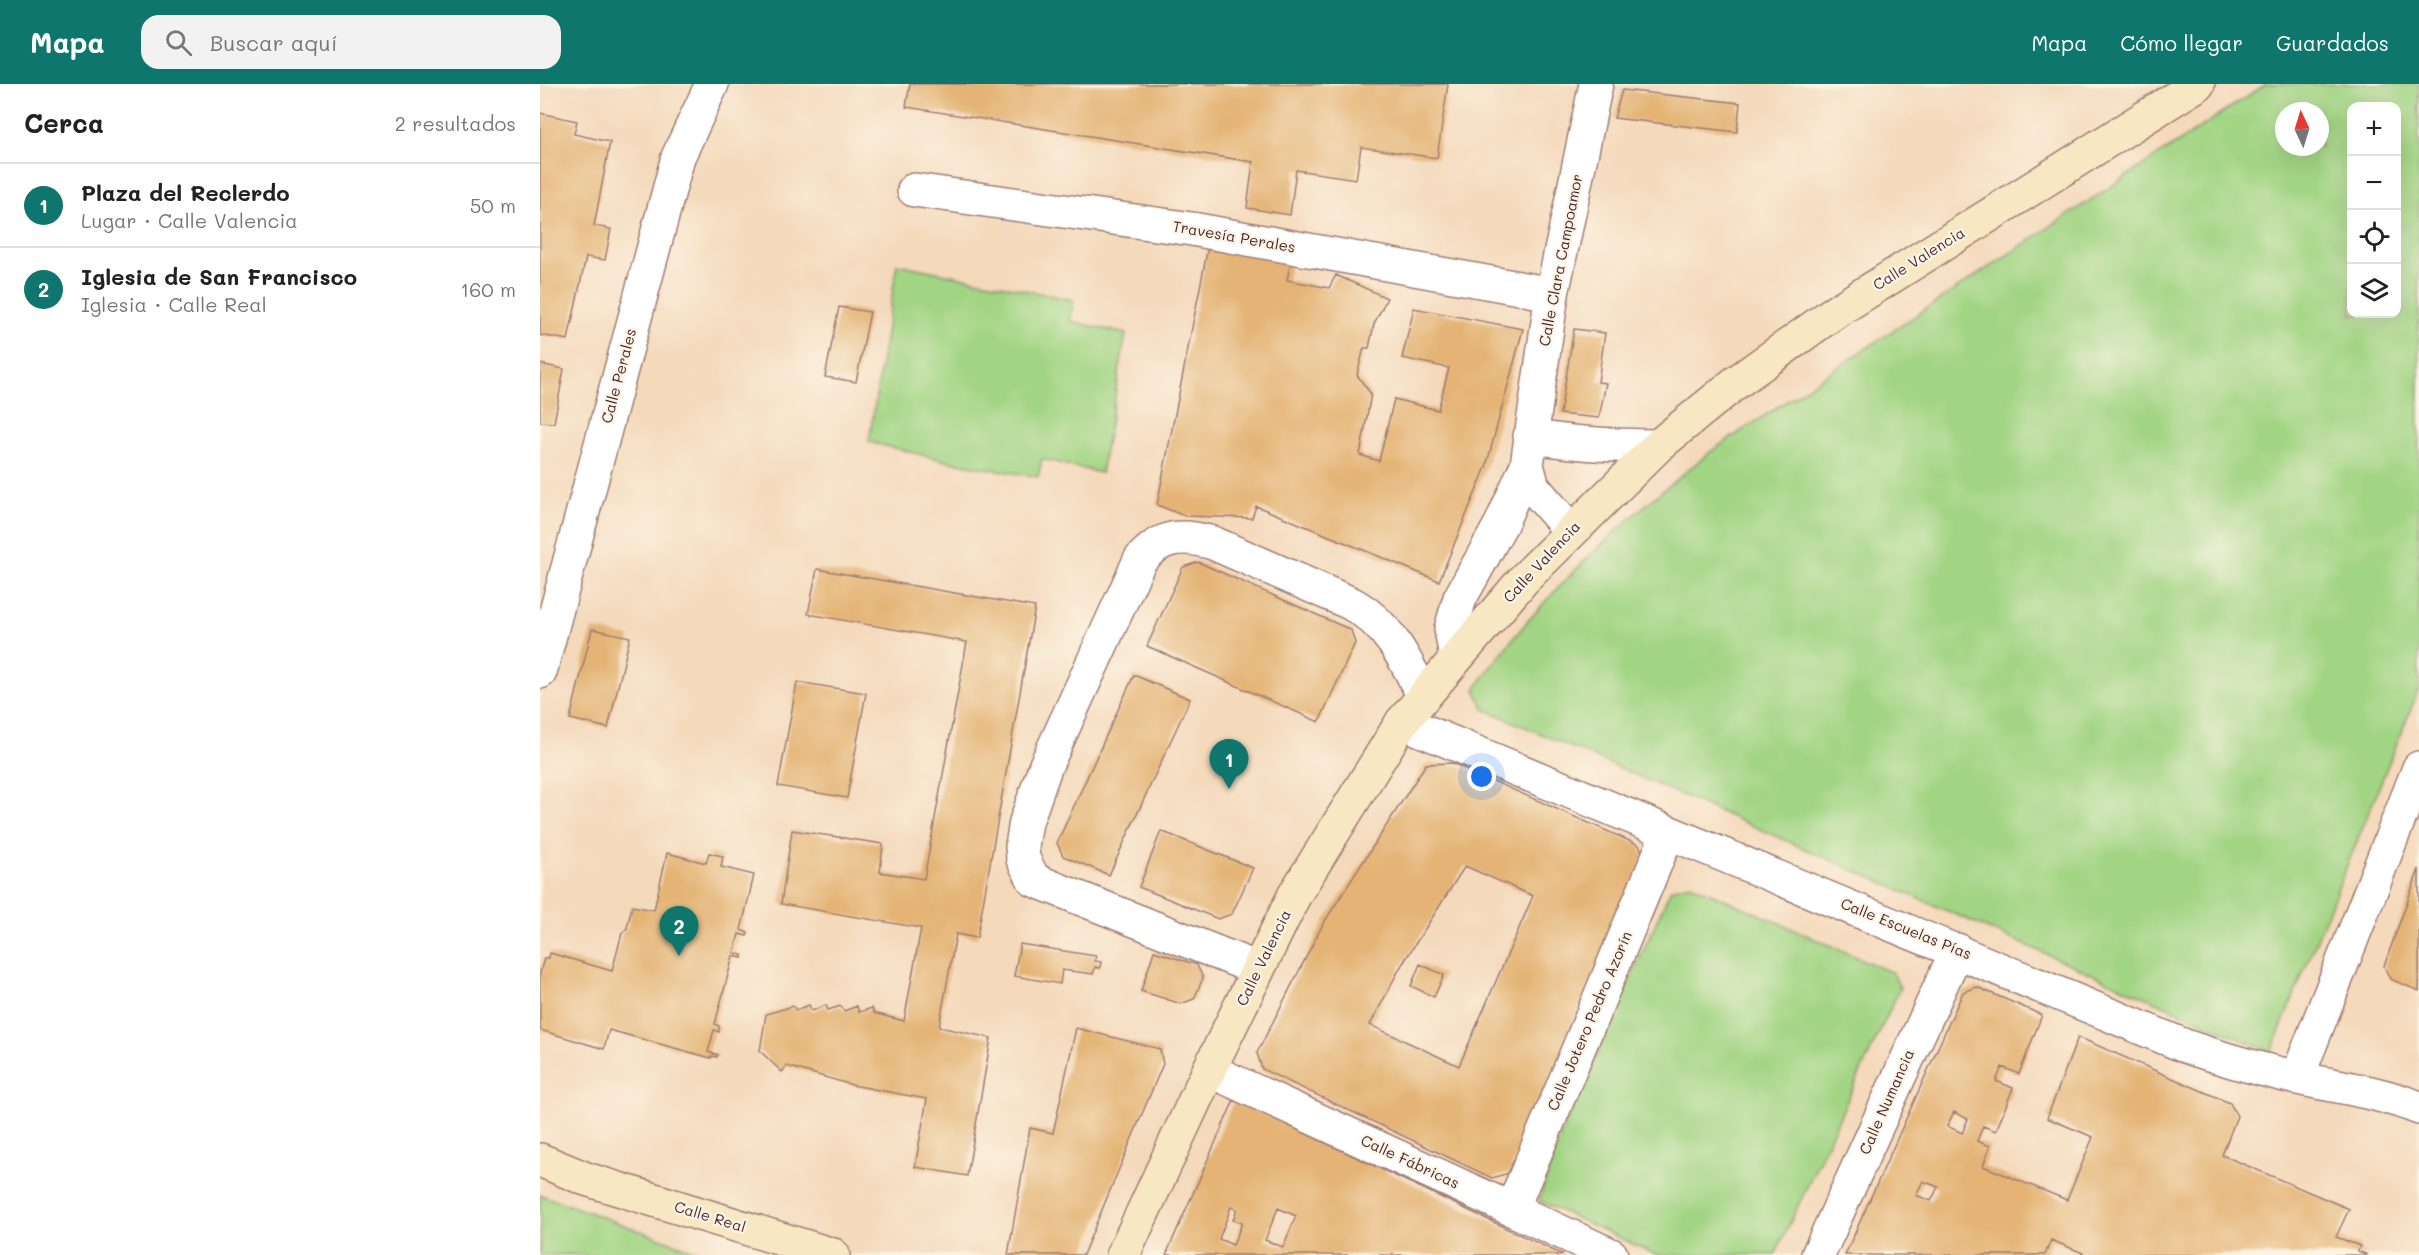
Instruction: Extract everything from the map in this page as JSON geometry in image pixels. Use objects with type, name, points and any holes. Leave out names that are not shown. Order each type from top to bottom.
[{"type":"main road","name":"Calle Valencia","points":[[1123,1255],[1209,1070],[1295,894],[1402,722],[1423,694],[1524,579],[1658,446],[1734,384],[1832,314],[2184,90]]},
{"type":"main road","points":[[540,1160],[586,1179]]},
{"type":"main road","points":[[540,1174],[586,1179]]},
{"type":"main road","name":"Calle Real","points":[[586,1179],[833,1255]]},
{"type":"street","name":"Calle Perales","points":[[540,672],[678,157],[712,84]]},
{"type":"street","name":"Calle Clara Campoamor","points":[[1456,657],[1451,629],[1460,598],[1501,524],[1528,450],[1552,294],[1596,84]]},
{"type":"street","name":"Travesía Perales","points":[[914,190],[1192,229],[1552,294]]},
{"type":"street","points":[[1571,531],[1533,487],[1528,450],[1561,442],[1608,446],[1658,446]]},
{"type":"street","points":[[1258,969],[1034,880],[1023,859],[1022,846],[1026,822],[1046,765],[1140,560],[1152,546],[1167,540],[1198,539],[1214,543],[1350,603],[1365,611],[1393,639],[1423,694]]},
{"type":"street","name":"Calle Escuelas Pías","points":[[1402,722],[2186,1046],[2223,1059],[2298,1078],[2372,1092],[2419,1107]]},
{"type":"street","points":[[2298,1078],[2419,768]]},
{"type":"street","name":"Calle Jotero Pedro Azorín","points":[[1512,1209],[1668,833]]},
{"type":"street","name":"Calle Numancia","points":[[1818,1255],[1956,950]]},
{"type":"street","name":"Calle Fábricas","points":[[1209,1070],[1611,1255]]},
{"type":"green space","points":[[2266,84],[2419,84],[2419,689],[2271,1052],[1484,709],[1475,689],[1500,655],[1555,590],[1648,503],[1714,449]]},
{"type":"green space","points":[[897,264],[1074,300],[1070,321],[1126,334],[1101,473],[1042,459],[1038,477],[951,462],[869,442]]},
{"type":"green space","points":[[1690,884],[1893,973],[1900,988],[1775,1255],[1657,1255],[1539,1201],[1561,1134],[1671,889]]},
{"type":"green space","points":[[540,1195],[544,1196],[707,1255],[540,1255]]},
{"type":"building","points":[[910,84],[1448,84],[1437,158],[1361,147],[1356,179],[1296,170],[1290,215],[1247,208],[1253,162],[906,107]]},
{"type":"building","points":[[1622,90],[1740,103],[1737,132],[1614,118]]},
{"type":"building","points":[[540,113],[577,121],[574,134],[610,142],[594,226],[611,229],[605,260],[586,257],[568,340],[540,335]]},
{"type":"building","points":[[1208,247],[1291,260],[1287,280],[1329,288],[1336,275],[1387,298],[1374,324],[1369,348],[1364,348],[1357,375],[1371,394],[1360,455],[1379,461],[1394,399],[1438,410],[1449,368],[1402,358],[1414,308],[1523,329],[1486,467],[1439,581],[1256,506],[1252,518],[1185,516],[1157,505]]},
{"type":"building","points":[[839,307],[870,312],[856,382],[825,377]]},
{"type":"building","points":[[1574,329],[1605,333],[1598,382],[1606,383],[1599,418],[1560,414]]},
{"type":"building","points":[[540,364],[564,369],[554,423],[540,422]]},
{"type":"building","points":[[1198,562],[1351,630],[1355,643],[1319,722],[1147,646],[1183,567]]},
{"type":"building","points":[[817,569],[1035,607],[977,938],[956,934],[939,1027],[991,1038],[967,1176],[915,1167],[927,1099],[852,1085],[787,1066],[782,1072],[760,1051],[766,1014],[793,1006],[796,1010],[809,1005],[812,1011],[826,1005],[828,1010],[841,1006],[844,1011],[857,1006],[859,1012],[872,1008],[874,1013],[904,1021],[921,928],[781,904],[792,830],[883,844],[880,872],[924,879],[967,642],[808,614]]},
{"type":"building","points":[[592,629],[630,637],[608,728],[570,719]]},
{"type":"building","points":[[1134,675],[1190,699],[1109,875],[1063,856],[1057,843]]},
{"type":"building","points":[[797,682],[866,693],[847,798],[778,786]]},
{"type":"building","points":[[1452,763],[1639,845],[1644,856],[1509,1173],[1492,1178],[1262,1069],[1257,1053],[1323,924],[1426,764]],"holes":[[[1465,866],[1533,896],[1459,1066],[1370,1025],[1400,968]]]},
{"type":"building","points":[[1161,831],[1253,868],[1232,914],[1218,919],[1139,887]]},
{"type":"building","points":[[667,853],[706,863],[709,853],[723,856],[721,867],[754,875],[741,930],[748,933],[747,936],[739,934],[734,953],[742,955],[742,958],[733,956],[715,1024],[719,1026],[719,1032],[714,1030],[708,1052],[718,1055],[717,1057],[711,1056],[711,1058],[609,1030],[604,1049],[540,1030],[540,973],[544,958],[549,958],[550,953],[612,971],[632,906],[654,910]]},
{"type":"building","points":[[2419,869],[2419,991],[2390,979],[2384,966]]},
{"type":"building","points":[[1020,944],[1096,956],[1095,961],[1101,962],[1100,968],[1095,967],[1093,974],[1062,970],[1060,984],[1014,976]]},
{"type":"building","points":[[1154,951],[1197,965],[1203,978],[1194,999],[1181,1004],[1141,991]]},
{"type":"building","points":[[1420,964],[1444,975],[1434,997],[1411,986]]},
{"type":"building","points":[[1977,987],[2042,1015],[2019,1074],[2002,1067],[1996,1081],[2013,1088],[1996,1131],[1983,1126],[1977,1141],[1990,1146],[1983,1166],[2067,1200],[2093,1137],[2047,1118],[2078,1037],[2230,1103],[2237,1116],[2222,1155],[2349,1209],[2336,1237],[2360,1246],[2358,1251],[2368,1255],[2083,1255],[2083,1253],[2051,1240],[2045,1255],[1845,1255],[1963,992]],"holes":[[[1954,1112],[1968,1119],[1962,1133],[1947,1126]],[[1923,1181],[1938,1187],[1931,1201],[1916,1195]]]},
{"type":"building","points":[[1076,1028],[1160,1049],[1163,1064],[1083,1255],[1008,1255],[1030,1128],[1053,1133]]},
{"type":"building","points":[[1234,1100],[1563,1255],[1166,1255]],"holes":[[[1231,1207],[1237,1209],[1233,1220],[1242,1223],[1233,1245],[1219,1239]],[[1278,1208],[1296,1216],[1283,1247],[1265,1240]]]},
{"type":"place","name":"Plaza del Reclerdo","points":[[1229,789]]},
{"type":"place","name":"Iglesia de San Francisco","points":[[679,956]]}]
